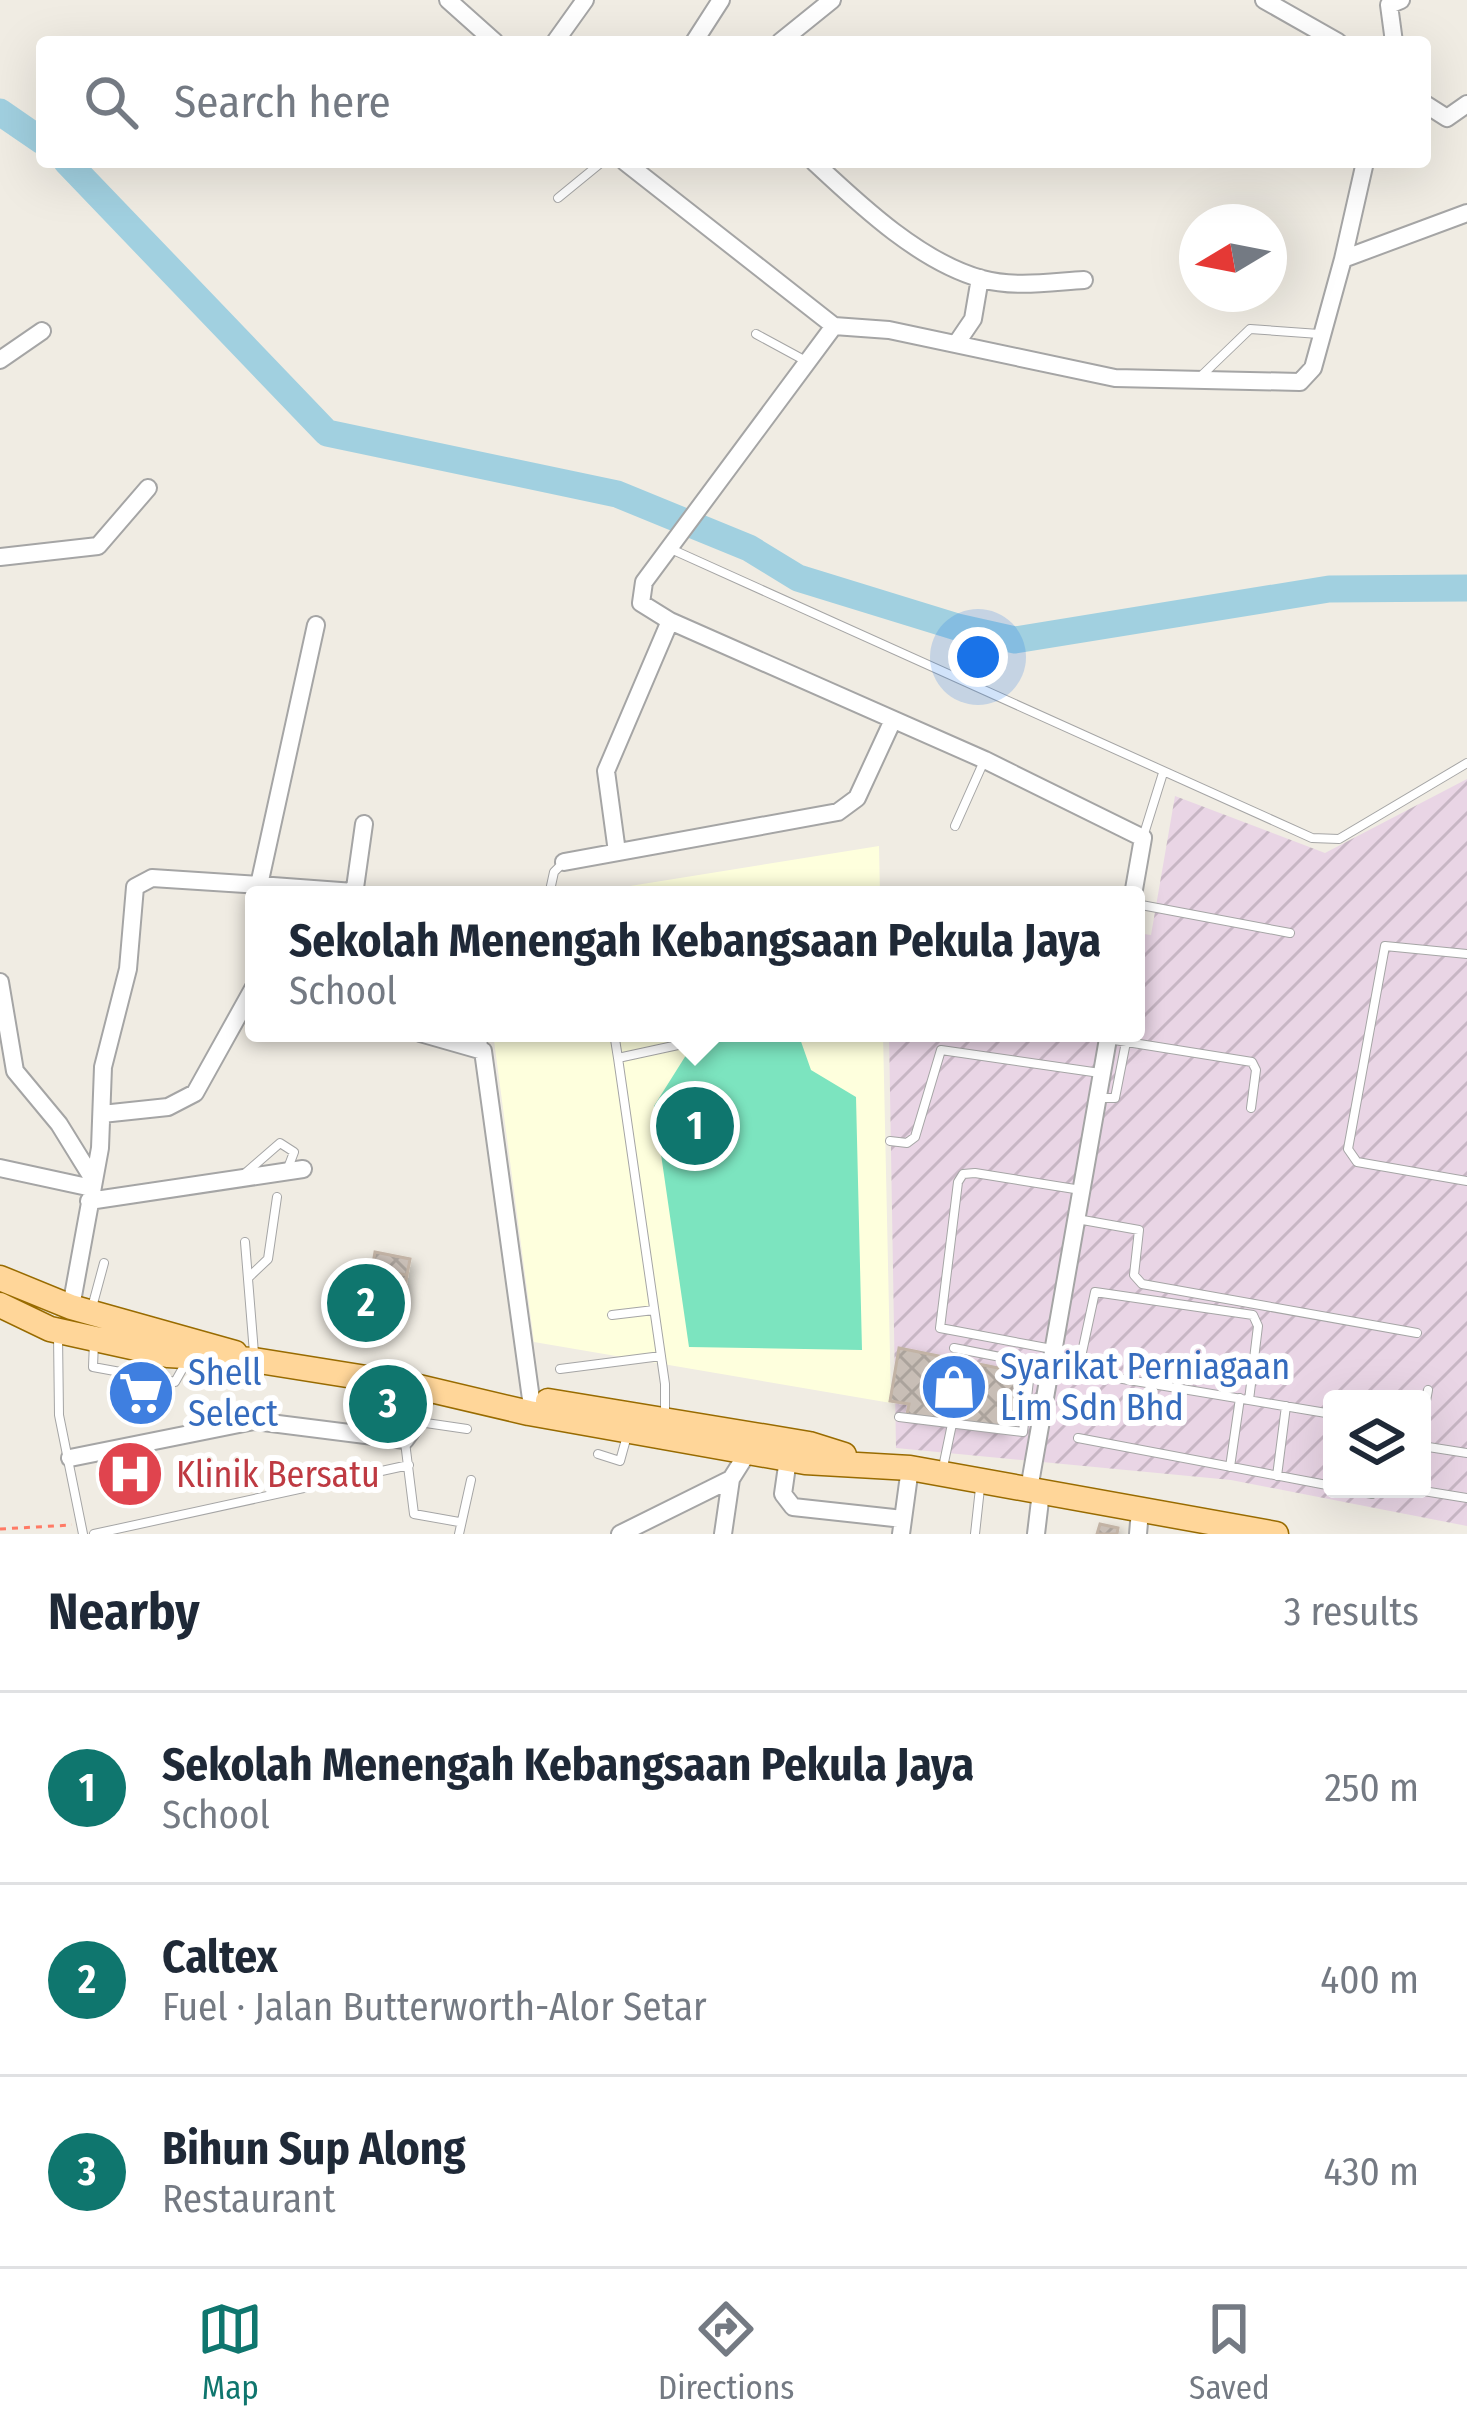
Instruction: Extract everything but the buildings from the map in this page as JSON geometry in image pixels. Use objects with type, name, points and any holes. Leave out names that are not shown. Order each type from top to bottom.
[{"type":"main road","points":[[0,1278],[85,1319],[189,1358],[254,1360]]},
{"type":"main road","points":[[0,1305],[54,1330]]},
{"type":"main road","points":[[0,1321],[54,1330],[85,1319],[254,1360],[474,1396],[629,1431],[664,1427],[808,1444],[869,1463]]},
{"type":"main road","points":[[474,1396],[531,1399],[788,1459],[910,1468],[1035,1490],[1139,1523],[1261,1533]]},
{"type":"street","points":[[448,0],[488,36]]},
{"type":"street","points":[[559,36],[585,0]]},
{"type":"street","points":[[698,36],[721,0]]},
{"type":"street","points":[[787,36],[832,0]]},
{"type":"street","points":[[1264,0],[1327,36]]},
{"type":"street","points":[[1393,36],[1389,4],[1400,0]]},
{"type":"street","points":[[706,23],[715,36]]},
{"type":"street","points":[[1431,108],[1447,118],[1467,104]]},
{"type":"street","points":[[633,168],[834,326],[956,344],[1115,378],[1300,382],[1312,368],[1364,168]]},
{"type":"street","points":[[821,168],[880,218],[980,278],[1005,283],[1084,280]]},
{"type":"street","points":[[1343,259],[1467,213]]},
{"type":"street","points":[[956,344],[973,320],[980,278]]},
{"type":"street","points":[[834,326],[804,360],[644,582],[640,599],[645,608],[670,621],[985,760],[1142,838],[1134,886]]},
{"type":"street","points":[[0,360],[42,332]]},
{"type":"street","points":[[0,557],[98,546],[148,488]]},
{"type":"street","points":[[617,852],[606,771],[670,621]]},
{"type":"street","points":[[259,885],[316,625]]},
{"type":"street","points":[[565,862],[838,812],[856,798],[892,720]]},
{"type":"street","points":[[355,886],[364,824]]},
{"type":"street","points":[[85,1319],[103,1067],[128,969],[135,887],[152,878],[271,886]]},
{"type":"street","points":[[0,982],[15,1071],[59,1124],[91,1189]]},
{"type":"street","points":[[102,1114],[184,1102],[195,1093],[245,1016]]},
{"type":"street","points":[[482,1042],[531,1399]]},
{"type":"street","points":[[1036,1534],[1035,1490],[1052,1358],[1097,1098],[1113,1042]]},
{"type":"street","points":[[0,1168],[91,1189],[294,1170]]},
{"type":"street","points":[[70,1457],[254,1421],[405,1440],[418,1422],[428,1388]]},
{"type":"street","points":[[723,1534],[731,1479],[748,1452]]},
{"type":"street","points":[[788,1459],[783,1494],[793,1508],[902,1526],[910,1468]]},
{"type":"street","points":[[620,1534],[644,1528],[731,1479]]},
{"type":"lane","points":[[558,197],[594,168]]},
{"type":"lane","points":[[1197,380],[1250,329],[1321,334]]},
{"type":"lane","points":[[755,334],[804,360]]},
{"type":"lane","points":[[675,541],[1162,773],[1324,841],[1339,838],[1467,763]]},
{"type":"lane","points":[[955,826],[985,760]]},
{"type":"lane","points":[[1142,838],[1162,773]]},
{"type":"lane","points":[[552,886],[557,866],[565,862]]},
{"type":"lane","points":[[1145,906],[1290,933]]},
{"type":"lane","points":[[1467,954],[1385,946],[1348,1149],[1357,1162],[1467,1181]]},
{"type":"lane","points":[[615,1042],[661,1356],[664,1427]]},
{"type":"lane","points":[[618,1058],[669,1049],[678,1042]]},
{"type":"lane","points":[[1097,1098],[1115,1098],[1114,1042]]},
{"type":"lane","points":[[1137,1042],[1252,1062],[1256,1070],[1251,1108]]},
{"type":"lane","points":[[890,1141],[907,1143],[915,1137],[941,1050],[1102,1073]]},
{"type":"lane","points":[[242,1177],[280,1143],[294,1152],[294,1170]]},
{"type":"lane","points":[[1082,1190],[963,1174],[958,1182],[940,1328],[1052,1358],[1078,1371],[1323,1412]]},
{"type":"lane","points":[[249,1277],[268,1259],[277,1198]]},
{"type":"lane","points":[[1076,1219],[1139,1230],[1136,1282],[1417,1333]]},
{"type":"lane","points":[[245,1242],[254,1360]]},
{"type":"lane","points":[[85,1319],[104,1263]]},
{"type":"lane","points":[[1078,1371],[1094,1292],[1252,1315],[1258,1326],[1230,1467]]},
{"type":"lane","points":[[612,1315],[654,1310]]},
{"type":"lane","points":[[54,1330],[55,1384],[81,1529]]},
{"type":"lane","points":[[899,1417],[1023,1432],[1034,1371],[1023,1359],[953,1348]]},
{"type":"lane","points":[[560,1370],[661,1356]]},
{"type":"lane","points":[[1277,1476],[1286,1406]]},
{"type":"lane","points":[[418,1422],[467,1429]]},
{"type":"lane","points":[[942,1473],[952,1424]]},
{"type":"lane","points":[[598,1454],[620,1461],[629,1431]]},
{"type":"lane","points":[[1078,1438],[1323,1484]]},
{"type":"lane","points":[[405,1440],[414,1514],[459,1522]]},
{"type":"lane","points":[[1431,1447],[1467,1453]]},
{"type":"lane","points":[[94,1534],[409,1465]]},
{"type":"lane","points":[[459,1534],[471,1480]]},
{"type":"lane","points":[[975,1534],[981,1480]]},
{"type":"lane","points":[[1431,1492],[1467,1498]]},
{"type":"path","points":[[0,1529],[81,1529]]},
{"type":"shaded area","points":[[1467,779],[1467,1526],[1323,1498],[1431,1498],[1431,1390],[1323,1390],[1323,1498],[1231,1480],[896,1448],[889,1042],[1145,1042],[1145,934],[1151,935],[1175,796],[1325,853]]},
{"type":"shaded area","points":[[879,846],[880,886],[630,886]]},
{"type":"shaded area","points":[[494,1042],[883,1042],[891,1403],[534,1342]]},
{"type":"green space","points":[[694,1042],[801,1042],[811,1070],[856,1097],[862,1350],[689,1347],[654,1106]]},
{"type":"waterway","points":[[0,112],[36,137]]},
{"type":"waterway","points":[[73,168],[327,433],[617,494],[749,548],[798,578],[957,627],[1015,640],[1329,589],[1467,588]]},
{"type":"place","name":"Sekolah Menengah Kebangsaan Pekula Jaya","points":[[695,1126]]},
{"type":"place","name":"Caltex","points":[[366,1303]]},
{"type":"place","name":"Syarikat Perniagaan Lim Sdn Bhd","points":[[954,1387]]},
{"type":"place","name":"Shell Select","points":[[141,1393]]},
{"type":"place","name":"Bihun Sup Along","points":[[388,1404]]},
{"type":"place","name":"Klinik Bersatu","points":[[130,1474]]}]
